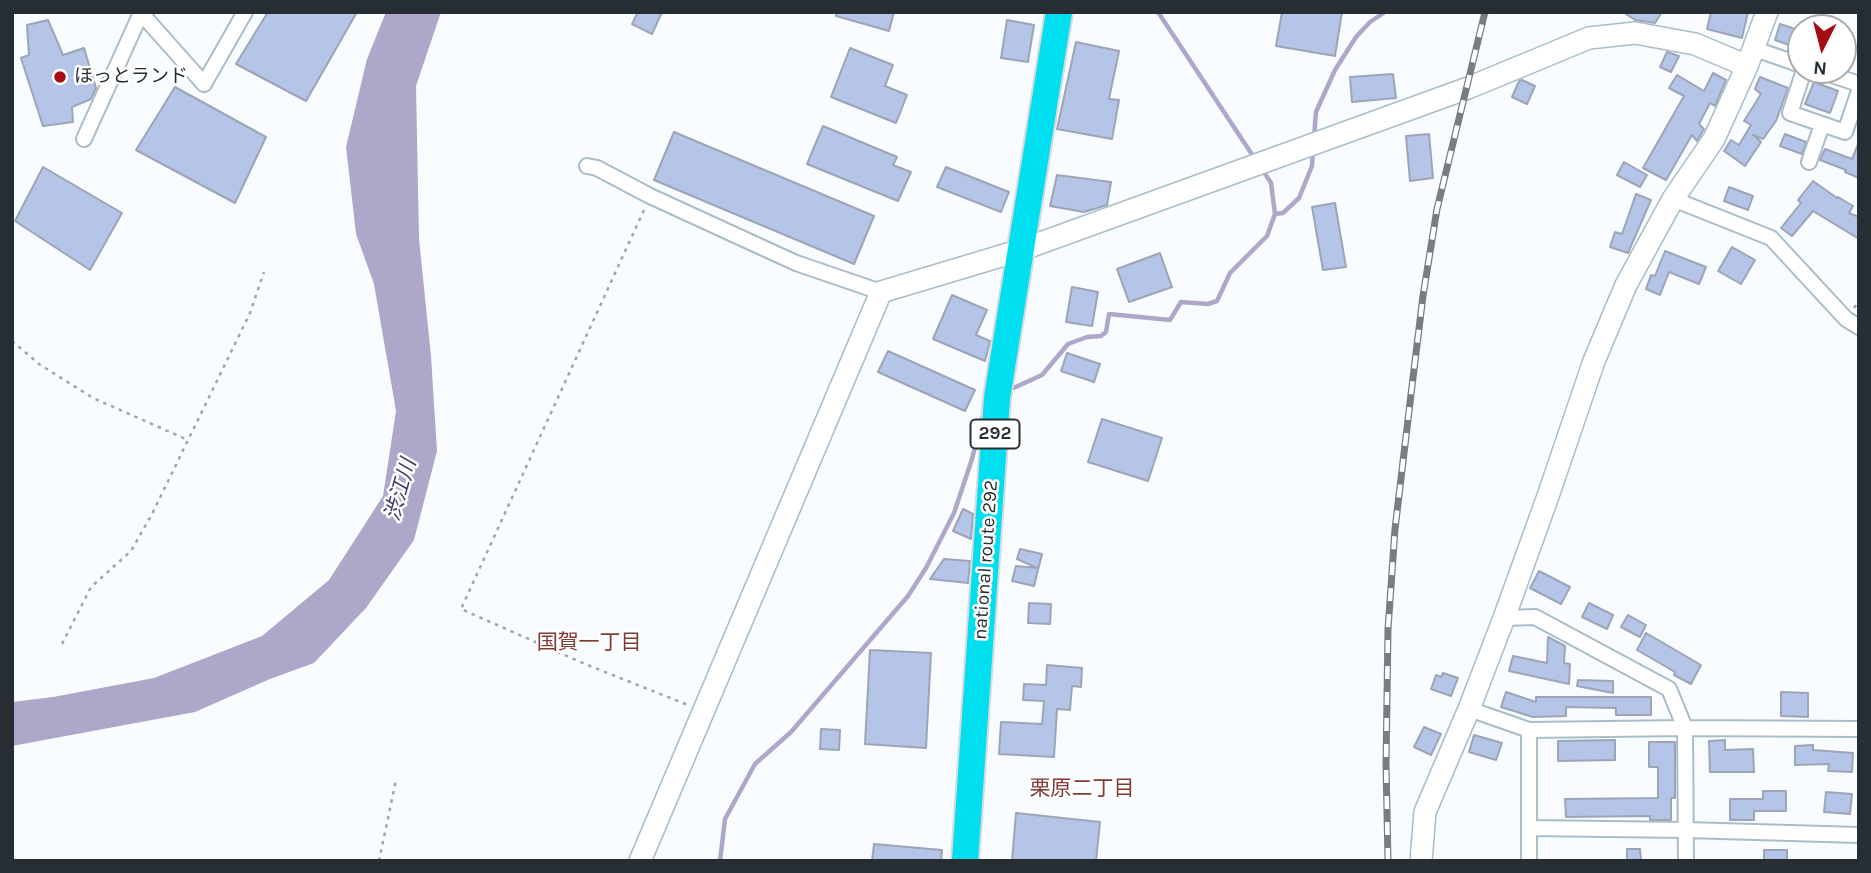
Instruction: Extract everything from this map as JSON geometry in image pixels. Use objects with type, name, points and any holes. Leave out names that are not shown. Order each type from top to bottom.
[{"type":"highway","name":"national route 292","points":[[965,861],[997,398],[1059,12]]},
{"type":"street","points":[[84,139],[141,13],[204,84],[245,12]]},
{"type":"street","points":[[1422,861],[1425,811],[1504,618],[1594,361],[1626,285],[1673,199],[1714,139],[1751,57],[1767,12]]},
{"type":"street","points":[[587,166],[616,177],[796,263],[881,292],[1021,250],[1468,88],[1590,38],[1635,33],[1787,63]]},
{"type":"street","points":[[1799,84],[1790,113],[1845,132],[1859,91]]},
{"type":"street","points":[[1809,162],[1822,124]]},
{"type":"street","points":[[1673,199],[1771,237],[1846,319],[1859,327]]},
{"type":"street","points":[[639,861],[881,292]]},
{"type":"street","points":[[1504,618],[1535,617],[1670,689],[1685,728],[1686,861]]},
{"type":"street","points":[[1469,709],[1530,730],[1859,729]]},
{"type":"street","points":[[1529,861],[1530,730]]},
{"type":"street","points":[[1529,828],[1859,835]]},
{"type":"path","points":[[650,195],[461,609],[585,664],[704,711]]},
{"type":"path","points":[[62,644],[91,587],[131,551],[173,474],[250,313],[264,272]]},
{"type":"path","points":[[12,341],[39,364],[93,398],[188,440]]},
{"type":"path","points":[[379,861],[396,780]]},
{"type":"water","name":"渋江川","points":[[386,12],[441,12],[416,86],[419,239],[437,451],[414,540],[366,608],[314,663],[195,712],[12,746],[12,702],[154,678],[262,636],[329,580],[383,496],[396,411],[374,284],[356,234],[346,147],[367,59]]},
{"type":"building","points":[[268,12],[357,12],[306,101],[236,64]]},
{"type":"building","points":[[638,12],[662,12],[652,34],[632,24]]},
{"type":"building","points":[[836,12],[894,12],[889,31],[836,16]]},
{"type":"building","points":[[1282,12],[1342,12],[1335,56],[1276,46]]},
{"type":"building","points":[[1623,12],[1662,12],[1655,23],[1635,20]]},
{"type":"building","points":[[1711,12],[1748,12],[1742,38],[1707,29]]},
{"type":"building","name":"ほっとランド","points":[[48,20],[63,55],[84,48],[96,88],[91,99],[72,107],[73,122],[43,126],[21,58],[29,55],[27,25]]},
{"type":"building","points":[[1007,20],[1034,25],[1028,62],[1001,58]]},
{"type":"building","points":[[1780,24],[1787,26],[1787,44],[1775,40]]},
{"type":"building","points":[[1076,42],[1119,51],[1109,99],[1119,100],[1112,139],[1057,129]]},
{"type":"building","points":[[850,48],[893,65],[885,86],[907,95],[896,123],[831,97]]},
{"type":"building","points":[[1667,52],[1679,56],[1671,72],[1660,67]]},
{"type":"building","points":[[1713,73],[1726,80],[1715,106],[1710,103],[1699,124],[1704,129],[1697,141],[1692,135],[1666,180],[1643,168],[1684,96],[1669,88],[1677,75],[1704,91]]},
{"type":"building","points":[[1393,74],[1396,98],[1352,102],[1350,77]]},
{"type":"building","points":[[1760,77],[1788,88],[1776,121],[1763,139],[1753,135],[1761,142],[1745,166],[1724,151],[1731,140],[1739,145],[1751,125],[1744,121],[1761,94],[1755,89]]},
{"type":"building","points":[[1522,80],[1535,86],[1527,104],[1512,97]]},
{"type":"building","points":[[1813,84],[1838,91],[1830,113],[1805,104]]},
{"type":"building","points":[[175,87],[266,137],[235,203],[136,150]]},
{"type":"building","points":[[823,126],[897,157],[893,165],[911,172],[898,201],[807,164]]},
{"type":"building","points":[[674,132],[874,216],[854,264],[654,180]]},
{"type":"building","points":[[1429,134],[1433,178],[1410,181],[1406,136]]},
{"type":"building","points":[[1785,134],[1806,142],[1802,154],[1780,146]]},
{"type":"building","points":[[1859,142],[1859,178],[1820,160],[1825,149],[1852,159]]},
{"type":"building","points":[[1624,162],[1647,175],[1640,187],[1617,175]]},
{"type":"building","points":[[43,167],[122,213],[90,270],[15,221]]},
{"type":"building","points":[[946,167],[1009,192],[1001,212],[937,187]]},
{"type":"building","points":[[1057,175],[1111,182],[1107,205],[1084,212],[1050,206]]},
{"type":"building","points":[[1813,181],[1853,206],[1849,213],[1859,217],[1859,239],[1813,211],[1792,236],[1781,228],[1801,203],[1798,200]]},
{"type":"building","points":[[1729,187],[1753,196],[1748,210],[1724,201]]},
{"type":"building","points":[[1636,194],[1651,200],[1628,253],[1610,247],[1615,232],[1622,234]]},
{"type":"building","points":[[1335,203],[1346,267],[1323,270],[1312,207]]},
{"type":"building","points":[[1732,247],[1755,260],[1741,284],[1718,271]]},
{"type":"building","points":[[1665,251],[1706,267],[1699,284],[1669,272],[1660,295],[1646,289],[1651,275],[1655,276]]},
{"type":"building","points":[[1160,253],[1172,287],[1129,302],[1117,269]]},
{"type":"building","points":[[1072,287],[1098,292],[1092,326],[1066,322]]},
{"type":"building","points":[[952,295],[987,310],[976,335],[990,341],[985,361],[933,339]]},
{"type":"building","points":[[888,351],[975,390],[965,411],[878,372]]},
{"type":"building","points":[[1067,353],[1100,364],[1094,382],[1061,371]]},
{"type":"building","points":[[1102,419],[1162,438],[1148,481],[1088,462]]},
{"type":"building","points":[[963,509],[973,514],[971,539],[953,531]]},
{"type":"building","points":[[1020,549],[1042,554],[1034,586],[1012,581],[1016,566],[1037,568],[1017,559]]},
{"type":"building","points":[[944,559],[970,561],[968,583],[930,579]]},
{"type":"building","points":[[1539,571],[1570,587],[1561,604],[1530,588]]},
{"type":"building","points":[[1029,603],[1051,604],[1050,624],[1028,623]]},
{"type":"building","points":[[1589,603],[1613,615],[1607,629],[1582,617]]},
{"type":"building","points":[[1628,615],[1646,625],[1640,637],[1621,627]]},
{"type":"building","points":[[1646,633],[1701,665],[1691,684],[1637,650]]},
{"type":"building","points":[[1548,637],[1565,646],[1564,663],[1570,664],[1569,684],[1509,671],[1513,656],[1547,663]]},
{"type":"building","points":[[870,650],[931,653],[926,748],[865,744]]},
{"type":"building","points":[[1047,665],[1082,668],[1081,687],[1072,686],[1070,710],[1057,709],[1054,757],[999,754],[1001,722],[1042,724],[1044,701],[1023,700],[1024,684],[1046,685]]},
{"type":"building","points":[[1443,673],[1458,678],[1451,696],[1431,689],[1436,675],[1441,677]]},
{"type":"building","points":[[1578,680],[1613,681],[1613,693],[1577,686]]},
{"type":"building","points":[[1506,692],[1536,702],[1536,697],[1651,697],[1651,715],[1616,715],[1616,708],[1566,707],[1566,716],[1533,717],[1501,707]]},
{"type":"building","points":[[1781,692],[1808,693],[1808,717],[1781,716]]},
{"type":"building","points":[[1424,727],[1441,734],[1431,755],[1414,747]]},
{"type":"building","points":[[821,729],[840,730],[839,750],[820,749]]},
{"type":"building","points":[[1474,735],[1502,743],[1496,760],[1469,752]]},
{"type":"building","points":[[1615,740],[1615,760],[1558,761],[1558,741]]},
{"type":"building","points":[[1725,740],[1725,750],[1753,749],[1754,772],[1710,772],[1709,741]]},
{"type":"building","points":[[1649,742],[1675,742],[1675,798],[1671,798],[1671,820],[1650,820],[1650,816],[1566,817],[1565,799],[1658,798],[1658,767],[1649,767]]},
{"type":"building","points":[[1813,745],[1813,750],[1853,753],[1852,772],[1828,771],[1829,764],[1795,765],[1795,746]]},
{"type":"building","points":[[1763,791],[1786,791],[1786,811],[1754,811],[1754,820],[1730,820],[1730,799],[1763,799]]},
{"type":"building","points":[[1826,792],[1852,794],[1850,814],[1824,812]]},
{"type":"building","points":[[1016,813],[1100,822],[1096,861],[1012,861]]},
{"type":"building","points":[[874,844],[942,850],[941,861],[872,861]]},
{"type":"building","points":[[1627,849],[1640,849],[1641,861],[1627,861]]},
{"type":"building","points":[[1764,850],[1787,850],[1787,861],[1764,861]]},
{"type":"waterway","points":[[1158,12],[1255,159]]},
{"type":"waterway","points":[[1314,138],[1316,112],[1335,70],[1356,37],[1370,22],[1385,12]]},
{"type":"waterway","points":[[1275,214],[1283,213],[1299,198],[1312,166],[1313,150]]},
{"type":"waterway","points":[[1009,390],[1042,375],[1068,344],[1087,337],[1101,336],[1106,332],[1109,314],[1170,320],[1181,302],[1208,304],[1217,301],[1230,273],[1267,236],[1275,214],[1271,183],[1262,169]]},
{"type":"waterway","points":[[720,861],[725,819],[755,764],[791,732],[908,596],[926,568],[954,513],[972,459],[985,407]]},
{"type":"railway","points":[[1388,861],[1388,629],[1395,529],[1423,296],[1437,209],[1485,12]]},
{"type":"place","name":"ほっとランド","points":[[60,77]]},
{"type":"district","name":"国賀一丁目","points":[[589,643]]},
{"type":"district","name":"栗原二丁目","points":[[1082,789]]}]
